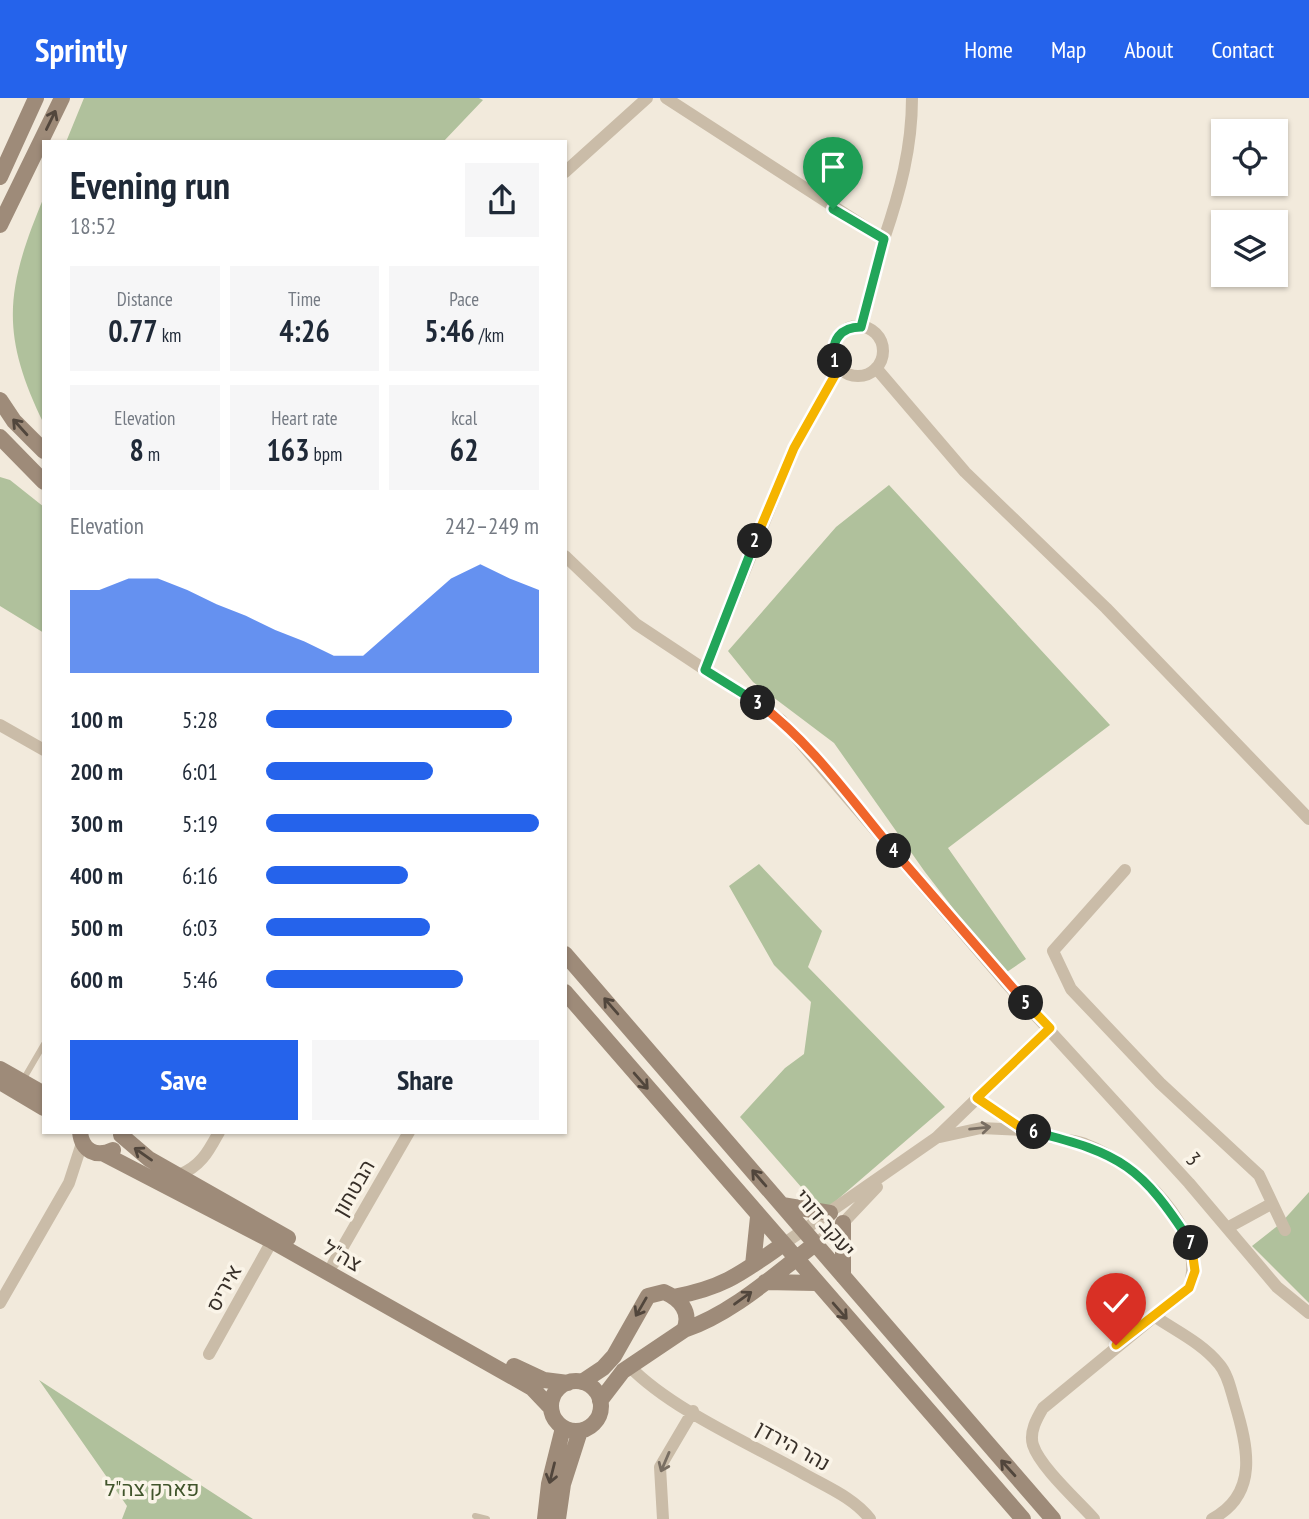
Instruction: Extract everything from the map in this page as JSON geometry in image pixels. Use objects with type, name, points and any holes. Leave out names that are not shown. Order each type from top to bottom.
[{"type":"street","points":[[0,177],[36,98]]},
{"type":"street","points":[[0,225],[62,98]]},
{"type":"street","points":[[567,170],[647,98]]},
{"type":"street","points":[[666,98],[833,209],[884,239]]},
{"type":"street","points":[[861,327],[884,239],[902,187],[912,127],[912,98]]},
{"type":"street","points":[[852,327],[861,327],[874,332],[882,346],[883,354],[876,368],[863,376],[854,376],[839,368],[833,352],[838,336],[852,327]]},
{"type":"street","points":[[705,670],[794,448],[839,368]]},
{"type":"street","points":[[876,368],[965,472],[1106,608],[1309,819]]},
{"type":"street","points":[[0,401],[14,421],[42,449]]},
{"type":"street","points":[[0,436],[42,480]]},
{"type":"street","points":[[0,457],[22,461]]},
{"type":"street","name":"3","points":[[567,558],[636,624],[781,720],[1007,984],[1050,1028],[1277,1287],[1309,1313]]},
{"type":"street","points":[[0,725],[42,749]]},
{"type":"street","points":[[1125,870],[1053,951],[1071,989],[1160,1083],[1259,1175],[1285,1230]]},
{"type":"street","name":"יעקב דורי","points":[[567,956],[1053,1519]]},
{"type":"street","points":[[567,994],[782,1245],[1023,1519]]},
{"type":"street","points":[[673,1297],[708,1291],[753,1265],[891,1171],[936,1138],[1050,1028]]},
{"type":"street","points":[[0,1069],[42,1093]]},
{"type":"street","points":[[0,1082],[42,1107]]},
{"type":"street","points":[[977,1098],[1024,1130]]},
{"type":"street","points":[[936,1138],[981,1128],[1024,1130],[1083,1143],[1134,1170],[1177,1222],[1191,1244],[1195,1271],[1189,1288],[1043,1408],[1036,1420],[1033,1444],[1094,1519]]},
{"type":"street","points":[[69,1183],[101,1154],[117,1146],[121,1134]]},
{"type":"street","name":"צה\"ל","points":[[121,1134],[138,1151],[528,1374],[575,1382]]},
{"type":"street","points":[[179,1175],[196,1168],[218,1134]]},
{"type":"street","name":"הבטחון","points":[[333,1264],[408,1134]]},
{"type":"street","points":[[0,1303],[69,1183],[80,1136]]},
{"type":"street","name":"צה\"ל","points":[[80,1136],[89,1150],[272,1241],[531,1388],[551,1408]]},
{"type":"street","points":[[203,1160],[202,1181],[206,1190]]},
{"type":"street","points":[[600,1401],[616,1378],[629,1366],[684,1330],[707,1322],[843,1223],[891,1171]]},
{"type":"street","points":[[1227,1227],[1271,1204]]},
{"type":"street","points":[[782,1205],[830,1213]]},
{"type":"street","points":[[753,1265],[758,1217]]},
{"type":"street","points":[[843,1223],[843,1276]]},
{"type":"street","name":"איריס","points":[[209,1354],[272,1241]]},
{"type":"street","points":[[765,1282],[816,1283]]},
{"type":"street","points":[[575,1382],[594,1389],[601,1409],[594,1424],[580,1431],[563,1428],[553,1416],[551,1408],[555,1392],[575,1382],[603,1368],[614,1356],[648,1296],[664,1292],[673,1297],[687,1314],[684,1330]]},
{"type":"street","points":[[1154,1316],[1206,1350],[1222,1367],[1241,1424],[1247,1455],[1244,1482],[1234,1505],[1212,1519]]},
{"type":"street","name":"נהר הירדן","points":[[629,1366],[657,1391],[861,1507],[870,1519]]},
{"type":"street","points":[[663,1519],[660,1467],[693,1412]]},
{"type":"street","points":[[545,1519],[549,1484],[563,1428]]},
{"type":"street","points":[[558,1519],[563,1484],[580,1431]]},
{"type":"lane","points":[[22,1082],[42,1048]]},
{"type":"lane","points":[[475,1516],[487,1519]]},
{"type":"green space","points":[[84,98],[483,100],[445,140],[67,140]]},
{"type":"green space","points":[[42,202],[42,419],[20,364],[14,337],[15,286]]},
{"type":"green space","points":[[0,477],[10,480],[42,505],[42,632],[0,606]]},
{"type":"green space","points":[[889,485],[1110,725],[948,848],[1026,959],[1004,974],[925,872],[834,743],[753,682],[728,651],[836,527]]},
{"type":"green space","points":[[759,864],[822,931],[808,967],[945,1107],[823,1212],[740,1117],[785,1068],[804,1054],[811,1002],[774,965],[729,886]]},
{"type":"green space","points":[[1309,1192],[1309,1303],[1252,1246],[1280,1224]]},
{"type":"green space","name":"פארק צה\"ל","points":[[39,1380],[253,1519],[122,1519],[127,1506]]},
{"type":"route","points":[[833,209],[884,239],[861,327],[844,330],[834,344],[833,352],[839,368],[794,448],[705,670],[781,720],[813,754],[1007,984],[1050,1028],[977,1098],[1024,1130],[1083,1143],[1134,1170],[1157,1194],[1191,1244],[1195,1271],[1189,1288],[1116,1345]]}]
